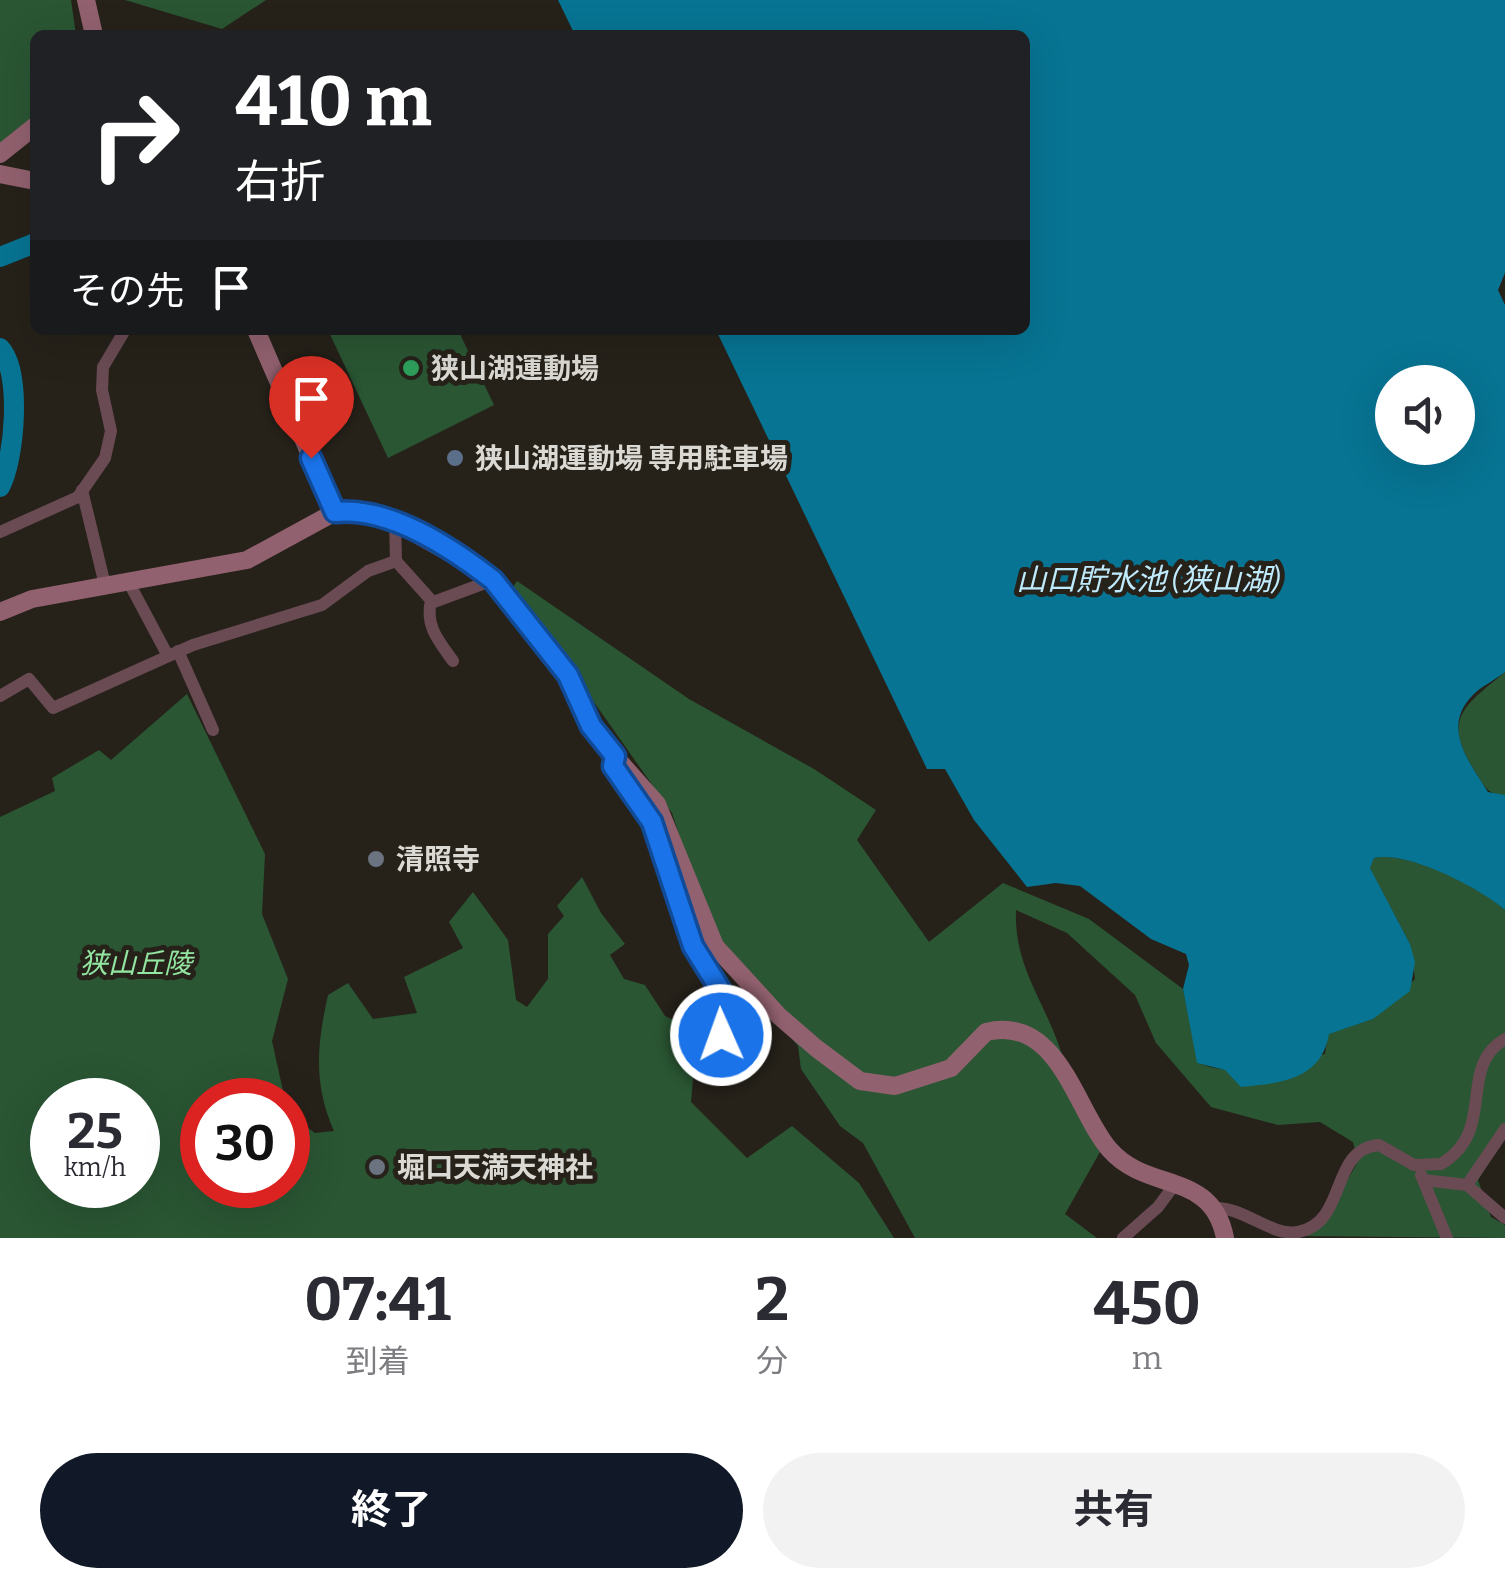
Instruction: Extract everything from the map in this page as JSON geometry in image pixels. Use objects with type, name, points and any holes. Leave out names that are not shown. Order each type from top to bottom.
[{"type":"street","points":[[86,0],[93,30]]},
{"type":"street","points":[[0,154],[30,130]]},
{"type":"street","points":[[0,174],[30,180]]},
{"type":"street","points":[[0,532],[78,498],[105,458],[111,431],[102,390],[103,367],[122,335]]},
{"type":"street","points":[[258,335],[335,512]]},
{"type":"street","points":[[82,490],[105,585]]},
{"type":"street","points":[[0,612],[32,599],[247,560],[335,512],[364,511],[395,522],[493,580],[568,675],[591,726],[662,813],[708,933],[724,957],[779,1016],[852,1077],[870,1085],[895,1086],[951,1068],[986,1032],[1017,1033],[1041,1046],[1062,1066],[1096,1129],[1118,1158],[1193,1190],[1215,1208],[1253,1216],[1288,1232],[1303,1231],[1327,1215],[1351,1158],[1360,1150],[1379,1145],[1414,1164],[1441,1164],[1463,1148],[1474,1124],[1481,1066],[1486,1054],[1505,1039]]},
{"type":"street","points":[[395,522],[396,561],[431,603],[432,632],[453,660]]},
{"type":"street","points":[[0,696],[29,679],[53,708],[173,653],[322,605],[368,572],[396,561]]},
{"type":"street","points":[[431,603],[493,580]]},
{"type":"street","points":[[128,581],[173,653],[212,730]]},
{"type":"street","points":[[615,756],[613,766],[658,836],[693,946],[728,1002],[730,1011],[721,1035],[706,1060],[698,1062]]},
{"type":"street","points":[[1467,1185],[1505,1130]]},
{"type":"street","points":[[1414,1164],[1447,1238]]},
{"type":"street","points":[[1424,1180],[1467,1185],[1505,1218]]},
{"type":"street","points":[[1123,1238],[1158,1207],[1174,1184]]},
{"type":"street","points":[[1215,1208],[1224,1238]]},
{"type":"green space","points":[[0,0],[71,0],[75,30],[30,30],[30,119],[0,143]]},
{"type":"green space","points":[[125,0],[266,0],[222,29]]},
{"type":"green space","name":"狭山湖運動場","points":[[330,335],[460,335],[494,405],[388,458]]},
{"type":"green space","points":[[517,581],[689,699],[814,769],[876,810],[857,840],[929,942],[1003,883],[1089,919],[1183,989],[1198,1063],[1245,1070],[1325,1054],[1328,1034],[1373,1019],[1415,979],[1410,944],[1369,867],[1374,858],[1424,865],[1494,901],[1505,910],[1505,1138],[1478,1180],[1491,1217],[1505,1225],[1505,1238],[1301,1236],[1323,1225],[1358,1161],[1353,1142],[1320,1122],[1278,1125],[1211,1107],[1156,1043],[1135,995],[1067,933],[1016,910],[1024,962],[1100,1152],[1065,1214],[1097,1238],[915,1238],[863,1143],[840,1126],[801,1069],[798,1046],[748,986],[710,929],[672,813],[513,587]]},
{"type":"green space","points":[[1505,672],[1505,795],[1499,795],[1482,782],[1465,755],[1459,727],[1468,705]]},
{"type":"green space","name":"狭山丘陵","points":[[187,694],[265,854],[262,914],[288,979],[272,1041],[280,1078],[180,1078],[180,1208],[310,1208],[310,1129],[315,1133],[334,1131],[323,1097],[319,1064],[328,995],[348,983],[373,1019],[417,1013],[404,977],[463,948],[449,922],[473,892],[508,940],[516,1000],[527,1007],[548,979],[548,934],[564,916],[557,906],[582,877],[601,913],[625,944],[610,955],[624,979],[645,985],[665,1016],[697,1031],[691,1102],[747,1158],[792,1126],[859,1183],[894,1238],[0,1238],[0,817],[55,791],[52,778],[99,750],[111,760]]},
{"type":"water","name":"山口貯水池 (狭山湖)","points":[[558,0],[1505,0],[1505,273],[1498,290],[1505,305],[1505,672],[1472,696],[1463,708],[1459,733],[1467,757],[1488,792],[1505,795],[1505,910],[1462,882],[1424,865],[1374,858],[1370,868],[1410,944],[1415,962],[1410,991],[1373,1019],[1329,1034],[1318,1061],[1308,1070],[1284,1081],[1241,1087],[1225,1070],[1197,1063],[1183,989],[1189,965],[1186,954],[1151,939],[1080,886],[1056,883],[1027,887],[974,820],[945,769],[927,769],[718,335],[1030,335],[1030,30],[573,30]]},
{"type":"waterway","points":[[0,257],[30,245]]},
{"type":"waterway","points":[[0,348],[7,360],[14,395],[9,457],[0,487]]},
{"type":"place","name":"狭山湖運動場","points":[[411,368]]},
{"type":"place","name":"狭山湖運動場 専用駐車場","points":[[455,458]]},
{"type":"place","name":"清照寺","points":[[376,859]]},
{"type":"place","name":"堀口天満天神社","points":[[377,1167]]},
{"type":"route","points":[[311,458],[335,512],[376,514],[478,568],[493,580],[568,675],[591,726],[615,756],[613,766],[658,836],[670,868],[679,912],[693,946],[728,1002],[730,1011],[721,1035]]}]
